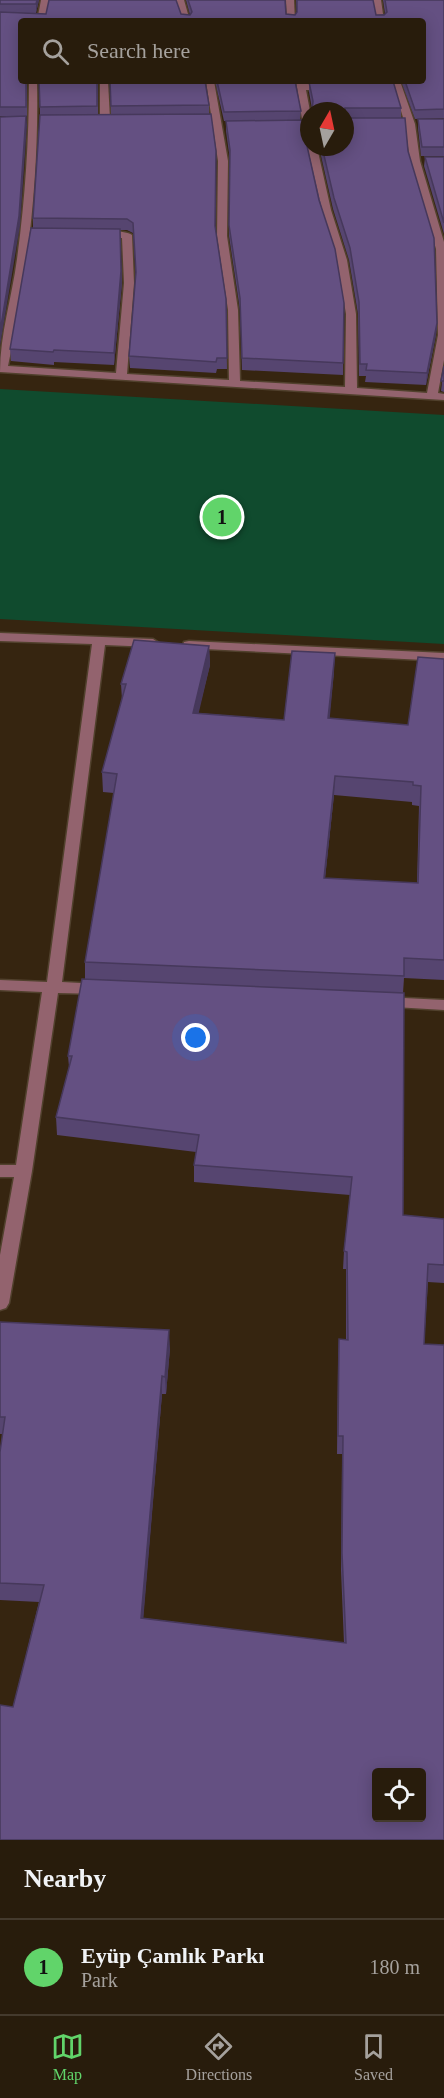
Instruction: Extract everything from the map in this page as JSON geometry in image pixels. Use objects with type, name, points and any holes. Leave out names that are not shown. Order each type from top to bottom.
[{"type":"street","points":[[41,18],[45,0]]},
{"type":"street","points":[[180,0],[185,18]]},
{"type":"street","points":[[290,0],[291,18]]},
{"type":"street","points":[[377,0],[380,18]]},
{"type":"street","points":[[32,17],[36,18]]},
{"type":"street","points":[[33,84],[33,234],[1,369],[444,397]]},
{"type":"street","points":[[93,119],[110,119],[104,84]]},
{"type":"street","points":[[211,84],[223,161],[222,236],[233,310],[236,384]]},
{"type":"street","points":[[303,102],[300,84],[344,87]]},
{"type":"street","points":[[394,84],[404,124],[420,161],[441,249],[444,335],[432,397]]},
{"type":"street","points":[[23,120],[46,120]]},
{"type":"street","points":[[404,124],[421,124]]},
{"type":"street","points":[[296,125],[300,126]]},
{"type":"street","points":[[314,156],[326,210],[342,260],[351,315],[351,391]]},
{"type":"street","points":[[82,235],[127,235],[129,283],[121,375]]},
{"type":"street","points":[[0,637],[444,657]]},
{"type":"street","points":[[0,1303],[24,1171],[50,992],[54,986],[99,641]]},
{"type":"street","points":[[0,985],[113,989]]},
{"type":"street","points":[[373,1002],[444,1005]]},
{"type":"street","points":[[0,1171],[24,1171]]},
{"type":"green space","points":[[0,389],[444,415],[444,644],[0,619]]},
{"type":"building","points":[[0,0],[37,0],[36,4],[0,4]]},
{"type":"building","points":[[49,0],[176,0],[181,14],[190,15],[192,12],[188,0],[285,0],[286,14],[295,15],[297,0],[373,0],[376,15],[384,15],[387,12],[385,0],[444,0],[444,109],[415,110],[406,84],[426,84],[426,18],[18,18],[18,84],[26,84],[26,107],[0,107],[0,12],[46,14]]},
{"type":"building","points":[[39,84],[97,84],[97,106],[40,107]]},
{"type":"building","points":[[110,84],[206,84],[209,105],[111,106]]},
{"type":"building","points":[[218,84],[296,84],[300,111],[224,112]]},
{"type":"building","points":[[309,84],[394,84],[401,108],[354,108],[354,102],[313,102]]},
{"type":"building","points":[[211,114],[216,151],[215,226],[226,299],[227,358],[217,358],[216,362],[129,356],[136,272],[133,223],[127,219],[33,218],[40,115]]},
{"type":"building","points":[[26,116],[19,216],[0,332],[0,117]]},
{"type":"building","points":[[354,118],[405,118],[408,151],[434,238],[437,323],[427,373],[366,370],[367,364],[360,364],[359,302],[350,248],[334,198],[324,156],[354,156]]},
{"type":"building","points":[[418,119],[444,119],[444,147],[422,147]]},
{"type":"building","points":[[300,120],[300,156],[309,156],[319,200],[335,249],[344,303],[343,363],[242,358],[240,298],[229,225],[230,150],[226,121]]},
{"type":"building","points":[[425,157],[444,157],[444,223]]},
{"type":"building","points":[[31,228],[120,229],[121,271],[114,353],[10,349]]},
{"type":"building","points":[[134,640],[209,646],[193,713],[284,720],[292,651],[335,653],[328,718],[408,725],[418,657],[444,659],[444,960],[404,958],[404,976],[85,962],[117,774],[102,772],[126,684],[121,684]],"holes":[[[335,776],[413,782],[413,785],[421,786],[418,883],[324,878]]]},
{"type":"building","points":[[82,979],[404,993],[403,1215],[444,1219],[444,1265],[428,1264],[424,1344],[444,1345],[444,1840],[0,1840],[0,1705],[13,1707],[44,1585],[0,1583],[0,1452],[5,1417],[0,1417],[0,1322],[169,1330],[165,1377],[162,1376],[141,1618],[346,1643],[342,1553],[343,1436],[338,1436],[339,1339],[348,1340],[347,1252],[344,1251],[352,1177],[194,1165],[199,1135],[56,1117],[72,1056],[68,1056]]},
{"type":"place","name":"Eyüp Çamlık Parkı","points":[[222,517]]}]
